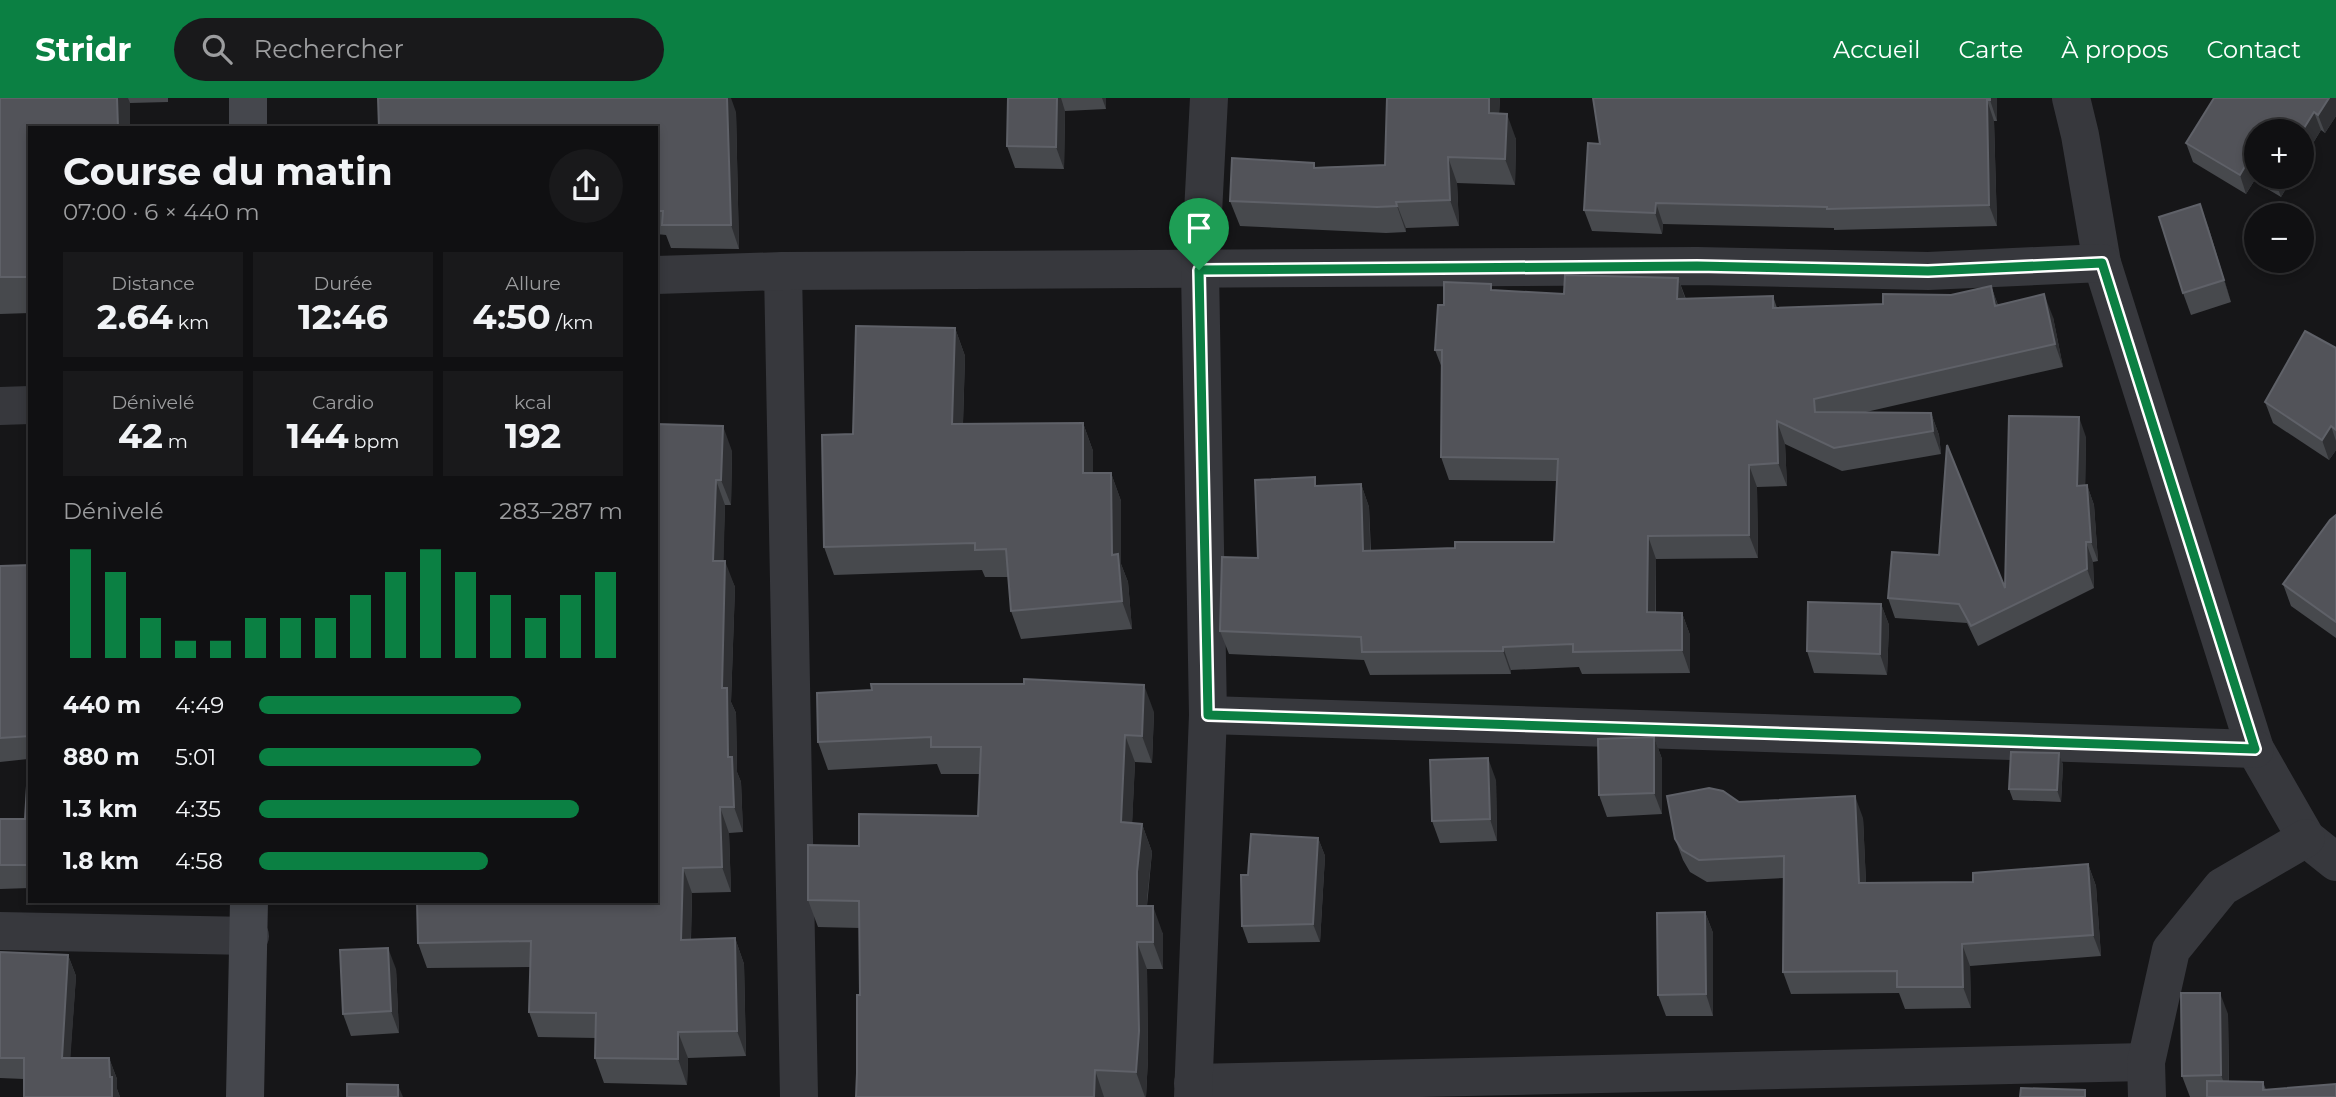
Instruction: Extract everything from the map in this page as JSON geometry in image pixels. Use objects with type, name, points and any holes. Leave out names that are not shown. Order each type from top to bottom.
[{"type":"main road","points":[[248,98],[248,126]]},
{"type":"main road","points":[[246,1097],[250,919]]},
{"type":"street","points":[[1209,98],[1199,270],[1208,715],[1193,1090],[2146,1079],[2171,950],[2222,887],[2306,838]]},
{"type":"street","points":[[2071,98],[2102,263],[2255,749],[2306,838],[2336,862]]},
{"type":"street","points":[[658,275],[783,271],[1697,266],[1928,271],[2102,263]]},
{"type":"street","points":[[783,271],[799,1097]]},
{"type":"street","points":[[0,405],[28,405]]},
{"type":"street","points":[[1208,715],[2255,749]]},
{"type":"street","points":[[0,931],[250,919]]},
{"type":"building","points":[[0,98],[117,98],[118,126],[28,126],[28,277],[0,277]]},
{"type":"building","points":[[378,98],[727,98],[731,225],[662,225],[663,211],[658,211],[658,126],[379,126]]},
{"type":"building","points":[[1008,98],[1057,98],[1056,147],[1007,146]]},
{"type":"building","points":[[1387,98],[1489,98],[1489,113],[1507,114],[1505,159],[1448,157],[1450,200],[1396,202],[1397,206],[1377,207],[1230,201],[1232,158],[1314,163],[1314,168],[1385,165]]},
{"type":"building","points":[[1593,98],[1990,98],[1987,100],[1989,205],[1827,209],[1656,203],[1655,213],[1584,210],[1588,143],[1600,144]]},
{"type":"building","points":[[2214,98],[2329,98],[2318,115],[2314,112],[2310,119],[2244,119],[2244,168],[2240,175],[2186,143]]},
{"type":"building","points":[[2200,204],[2224,280],[2183,293],[2159,217]]},
{"type":"building","points":[[1565,275],[1678,278],[1677,299],[1773,296],[1773,308],[1883,304],[1883,294],[1951,295],[1991,286],[1995,306],[2044,294],[2055,344],[1814,399],[1815,412],[1931,413],[1933,431],[1834,448],[1777,421],[1778,463],[1749,465],[1749,535],[1648,536],[1647,612],[1682,613],[1682,650],[1573,652],[1573,644],[1503,647],[1503,651],[1362,652],[1361,637],[1220,631],[1222,557],[1258,558],[1255,480],[1315,477],[1315,486],[1361,484],[1363,551],[1455,548],[1455,542],[1554,542],[1558,459],[1441,457],[1442,350],[1435,350],[1438,305],[1444,305],[1444,282],[1491,284],[1491,290],[1564,294]]},
{"type":"building","points":[[856,326],[955,328],[952,424],[1083,423],[1083,473],[1111,473],[1112,555],[1118,554],[1122,601],[1011,611],[1006,549],[975,550],[975,543],[824,547],[822,435],[853,434]]},
{"type":"building","points":[[2305,331],[2336,348],[2336,430],[2331,426],[2322,440],[2265,402]]},
{"type":"building","points":[[2009,416],[2079,417],[2077,486],[2087,485],[2091,542],[2086,542],[2087,569],[1971,626],[1959,604],[1888,598],[1892,552],[1939,555],[1947,445],[2005,588]]},
{"type":"building","points":[[658,424],[723,426],[721,480],[716,480],[713,561],[725,561],[722,688],[727,688],[728,757],[732,757],[734,807],[720,807],[722,867],[683,868],[681,940],[735,938],[737,1031],[678,1032],[678,1059],[595,1058],[596,1013],[529,1012],[531,941],[418,943],[417,903],[658,903]]},
{"type":"building","points":[[2336,515],[2336,622],[2283,584]]},
{"type":"building","points":[[28,565],[28,736],[0,738],[0,566]]},
{"type":"building","points":[[1808,602],[1881,604],[1880,654],[1807,651]]},
{"type":"building","points":[[1024,679],[1144,685],[1142,736],[1125,735],[1121,822],[1142,824],[1137,906],[1153,906],[1153,942],[1137,942],[1139,1031],[1136,1072],[1095,1070],[1094,1097],[856,1097],[857,995],[860,995],[859,901],[808,900],[808,845],[859,846],[859,814],[978,816],[981,747],[931,747],[931,737],[818,742],[817,693],[872,690],[871,684],[1024,684]]},
{"type":"building","points":[[1654,737],[1654,793],[1599,795],[1598,739]]},
{"type":"building","points":[[2011,752],[2059,753],[2057,790],[2009,789]]},
{"type":"building","points":[[1488,758],[1490,819],[1432,821],[1430,760]]},
{"type":"building","points":[[28,769],[28,865],[0,865],[0,819],[25,819]]},
{"type":"building","points":[[1709,788],[1723,791],[1739,802],[1855,796],[1859,883],[1973,882],[1973,873],[2088,864],[2093,935],[1962,944],[1963,987],[1897,987],[1897,971],[1783,972],[1784,856],[1699,860],[1682,850],[1675,839],[1667,796]]},
{"type":"building","points":[[1251,834],[1318,838],[1313,924],[1242,926],[1241,875],[1248,875]]},
{"type":"building","points":[[1705,912],[1706,994],[1658,995],[1657,913]]},
{"type":"building","points":[[388,948],[391,1011],[343,1014],[340,950]]},
{"type":"building","points":[[0,952],[68,955],[62,1058],[109,1058],[112,1097],[24,1097],[24,1058],[0,1058]]},
{"type":"building","points":[[2181,993],[2220,993],[2221,1075],[2182,1076]]},
{"type":"building","points":[[2207,1081],[2263,1082],[2263,1090],[2336,1084],[2336,1097],[2207,1097]]},
{"type":"building","points":[[347,1084],[398,1085],[398,1097],[347,1097]]},
{"type":"building","points":[[2021,1088],[2085,1090],[2085,1097],[2020,1097]]},
{"type":"route","points":[[2102,263],[2255,749],[1208,715],[1199,270],[1697,266],[1928,271],[2102,263]]}]
